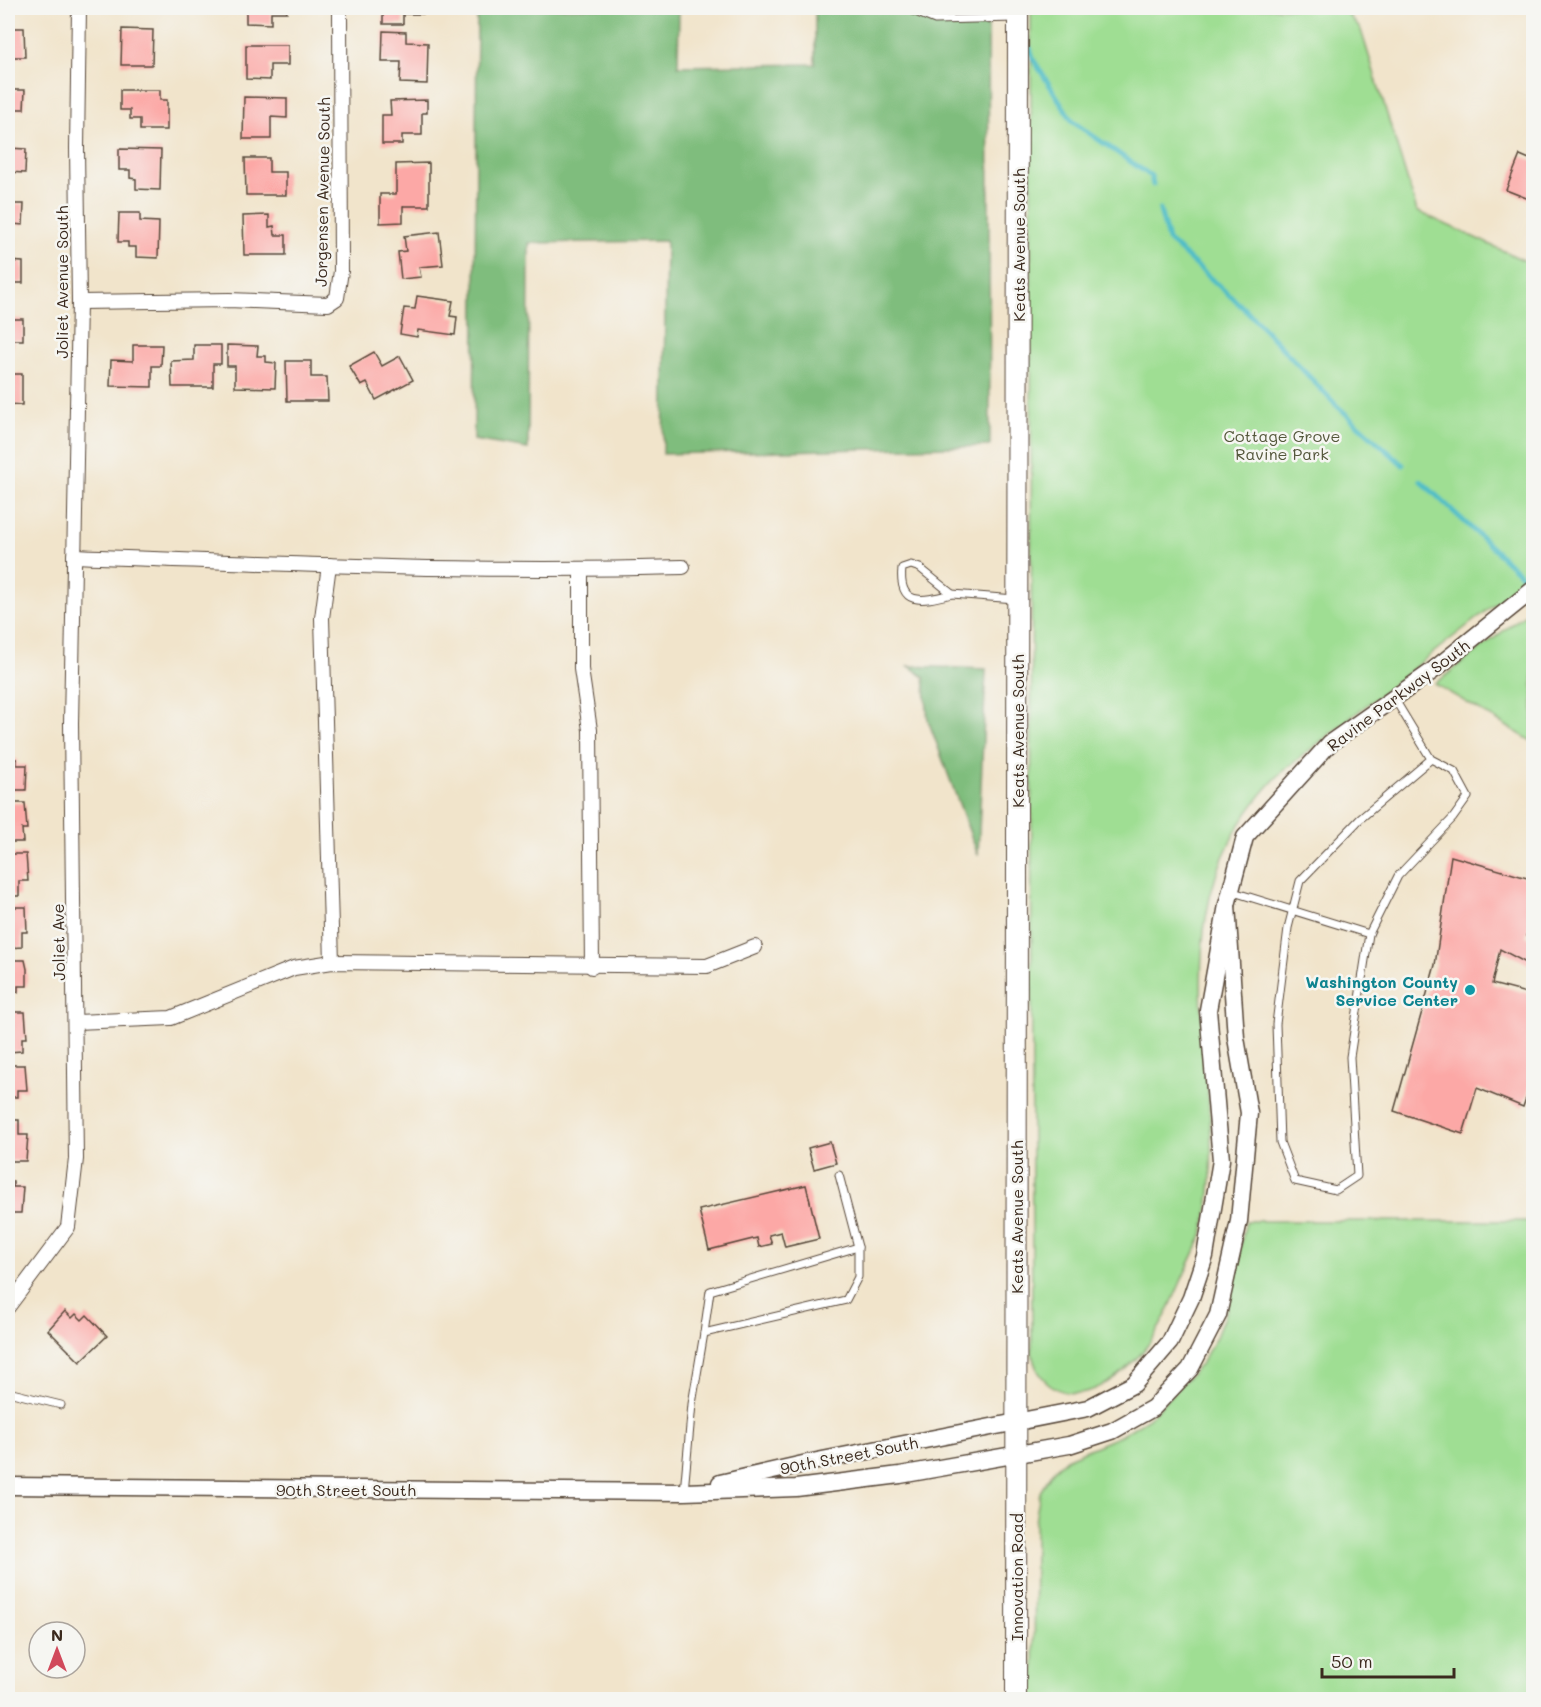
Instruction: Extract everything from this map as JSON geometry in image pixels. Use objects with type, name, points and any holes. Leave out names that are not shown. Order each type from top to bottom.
[{"type":"main road","name":"Keats Avenue South","points":[[1016,1455],[1018,13]]},
{"type":"main road","name":"Innovation Road","points":[[1016,1455],[1016,1700]]},
{"type":"street","name":"Joliet Avenue South","points":[[74,556],[80,302],[77,148],[79,8]]},
{"type":"street","name":"Jorgensen Avenue South","points":[[80,302],[229,300],[328,304],[337,298],[341,271],[340,8]]},
{"type":"street","points":[[74,556],[329,566],[581,570],[683,567]]},
{"type":"street","name":"Joliet Ave","points":[[8,1307],[68,1227],[76,1160],[71,724],[74,556]]},
{"type":"street","points":[[329,566],[322,618],[332,962]]},
{"type":"street","points":[[581,570],[581,669],[590,730],[592,967]]},
{"type":"street","name":"Ravine Parkway South","points":[[1016,1423],[1088,1408],[1134,1384],[1170,1342],[1191,1298],[1205,1256],[1221,1160],[1208,1010],[1228,898],[1245,837],[1330,743],[1431,672],[1533,589]]},
{"type":"street","name":"Ravine Parkway South","points":[[1016,1455],[1069,1445],[1112,1431],[1153,1408],[1190,1369],[1218,1315],[1239,1221],[1249,1113],[1236,1038],[1228,898]]},
{"type":"street","points":[[76,1022],[171,1018],[294,968],[332,962],[592,967],[707,966],[755,947]]},
{"type":"street","name":"90th Street South","points":[[684,1492],[812,1462],[1016,1423]]},
{"type":"street","name":"90th Street South","points":[[8,1486],[684,1492],[796,1488],[900,1475],[1016,1455]]},
{"type":"lane","points":[[906,8],[935,20],[1018,13]]},
{"type":"lane","points":[[952,594],[920,568],[911,565],[902,567],[900,581],[904,592],[911,599],[925,601],[952,594],[1017,600]]},
{"type":"lane","points":[[1394,698],[1431,759],[1454,771],[1468,796],[1453,818],[1398,876],[1369,934],[1350,1057],[1357,1176],[1336,1190],[1295,1182],[1280,1142],[1276,1024],[1292,912],[1300,881],[1360,819],[1431,759]]},
{"type":"lane","points":[[1228,898],[1292,912],[1369,934]]},
{"type":"lane","points":[[704,1333],[846,1300],[858,1277],[858,1247],[839,1175]]},
{"type":"lane","points":[[684,1492],[692,1404],[710,1291],[858,1247]]},
{"type":"lane","points":[[8,1392],[61,1405]]},
{"type":"green space","points":[[477,8],[679,8],[678,66],[815,64],[815,8],[988,8],[990,446],[663,454],[666,241],[529,243],[528,449],[474,440]]},
{"type":"green space","name":"Cottage Grove Ravine Park","points":[[1031,8],[1343,8],[1361,30],[1417,211],[1534,265],[1533,574],[1283,771],[1253,805],[1231,841],[1216,877],[1206,915],[1202,954],[1201,995],[1211,1151],[1211,1186],[1204,1229],[1167,1313],[1144,1350],[1127,1368],[1109,1382],[1096,1389],[1078,1393],[1059,1390],[1050,1385],[1038,1370],[1032,1350]]},
{"type":"green space","points":[[1533,608],[1533,742],[1435,684]]},
{"type":"green space","points":[[909,666],[986,669],[978,855],[928,720],[924,677]]},
{"type":"green space","points":[[1246,1221],[1533,1221],[1533,1699],[1034,1700],[1035,1522],[1040,1492],[1052,1472],[1066,1459],[1120,1436],[1149,1418],[1201,1364],[1216,1337],[1227,1309]]},
{"type":"building","points":[[246,8],[287,8],[287,12],[271,12],[271,24],[246,23]]},
{"type":"building","points":[[383,8],[423,8],[423,14],[403,14],[403,24],[383,24]]},
{"type":"building","points":[[8,28],[24,28],[25,57],[11,57],[11,76],[8,76]]},
{"type":"building","points":[[122,29],[153,30],[152,65],[121,65]]},
{"type":"building","points":[[383,31],[406,32],[406,42],[428,43],[427,84],[400,83],[401,62],[382,62]]},
{"type":"building","points":[[246,45],[288,45],[288,65],[270,65],[270,80],[246,79]]},
{"type":"building","points":[[8,90],[25,90],[24,109],[10,109],[10,129],[8,129]]},
{"type":"building","points":[[120,90],[160,90],[160,100],[167,100],[167,130],[140,130],[140,119],[130,119],[130,110],[120,110]]},
{"type":"building","points":[[244,97],[287,98],[287,118],[271,117],[271,139],[243,139]]},
{"type":"building","points":[[427,100],[427,113],[422,113],[422,135],[402,135],[402,144],[382,144],[382,115],[391,115],[390,101]]},
{"type":"building","points":[[8,148],[26,149],[25,173],[8,172]]},
{"type":"building","points":[[119,149],[161,150],[160,190],[136,189],[136,179],[130,178],[130,170],[119,170]]},
{"type":"building","points":[[1520,155],[1534,161],[1534,201],[1506,190]]},
{"type":"building","points":[[245,158],[269,158],[269,172],[286,172],[286,195],[246,195]]},
{"type":"building","points":[[429,163],[429,206],[403,206],[403,222],[380,223],[380,194],[396,194],[396,164]]},
{"type":"building","points":[[8,204],[24,204],[23,225],[13,224],[13,232],[8,232]]},
{"type":"building","points":[[119,213],[140,213],[140,221],[159,222],[158,258],[136,257],[136,247],[128,247],[128,242],[118,242]]},
{"type":"building","points":[[269,215],[269,227],[274,226],[275,235],[286,235],[286,255],[244,255],[243,216]]},
{"type":"building","points":[[439,232],[443,265],[419,267],[421,277],[401,279],[398,252],[406,251],[404,236]]},
{"type":"building","points":[[8,261],[23,262],[23,283],[13,283],[13,291],[8,291]]},
{"type":"building","points":[[417,296],[453,301],[450,316],[457,317],[455,335],[418,330],[417,337],[400,334],[404,308],[415,309]]},
{"type":"building","points":[[8,319],[23,319],[23,340],[13,340],[13,348],[8,348]]},
{"type":"building","points":[[133,345],[162,345],[161,366],[152,366],[152,387],[110,386],[111,360],[133,361]]},
{"type":"building","points":[[194,345],[221,345],[221,364],[213,364],[213,387],[172,387],[171,361],[194,360]]},
{"type":"building","points":[[227,345],[258,346],[257,356],[266,356],[266,362],[276,363],[275,388],[235,387],[235,366],[227,366]]},
{"type":"building","points":[[374,352],[382,366],[400,356],[413,380],[376,400],[367,383],[361,386],[349,366]]},
{"type":"building","points":[[286,361],[311,361],[311,377],[327,377],[328,401],[287,401]]},
{"type":"building","points":[[8,374],[22,374],[22,405],[8,404]]},
{"type":"building","points":[[8,759],[17,759],[17,765],[27,765],[26,790],[8,790]]},
{"type":"building","points":[[8,803],[25,803],[27,829],[22,829],[23,842],[8,842]]},
{"type":"building","points":[[8,854],[26,854],[28,881],[19,881],[19,896],[8,896]]},
{"type":"building","name":"Washington County Service Center","points":[[1451,856],[1534,880],[1534,910],[1526,936],[1534,940],[1534,957],[1530,965],[1500,949],[1492,984],[1534,995],[1534,1075],[1523,1107],[1477,1088],[1463,1134],[1394,1111],[1435,965]]},
{"type":"building","points":[[8,907],[26,907],[27,932],[22,932],[22,947],[8,948]]},
{"type":"building","points":[[8,960],[25,960],[27,969],[27,986],[18,986],[18,992],[10,992],[10,999],[8,999]]},
{"type":"building","points":[[8,1012],[25,1012],[27,1038],[22,1038],[22,1051],[8,1052]]},
{"type":"building","points":[[8,1065],[25,1065],[27,1090],[17,1090],[17,1097],[8,1097]]},
{"type":"building","points":[[8,1120],[19,1120],[19,1135],[28,1135],[26,1161],[8,1161]]},
{"type":"building","points":[[830,1142],[836,1163],[814,1169],[808,1148]]},
{"type":"building","points":[[8,1181],[13,1181],[13,1187],[23,1187],[21,1213],[8,1213]]},
{"type":"building","points":[[806,1185],[819,1239],[785,1247],[781,1232],[769,1235],[772,1244],[759,1247],[757,1238],[709,1250],[699,1210]]},
{"type":"building","points":[[65,1311],[72,1318],[76,1314],[82,1320],[87,1315],[107,1336],[80,1362],[48,1330]]},
{"type":"waterway","points":[[1030,48],[1033,59],[1073,122],[1151,176],[1153,185]]},
{"type":"waterway","points":[[1160,210],[1168,240],[1248,312],[1336,405],[1403,465]]},
{"type":"waterway","points":[[1421,481],[1533,586]]},
{"type":"place","name":"Washington County Service Center","points":[[1470,990]]}]
